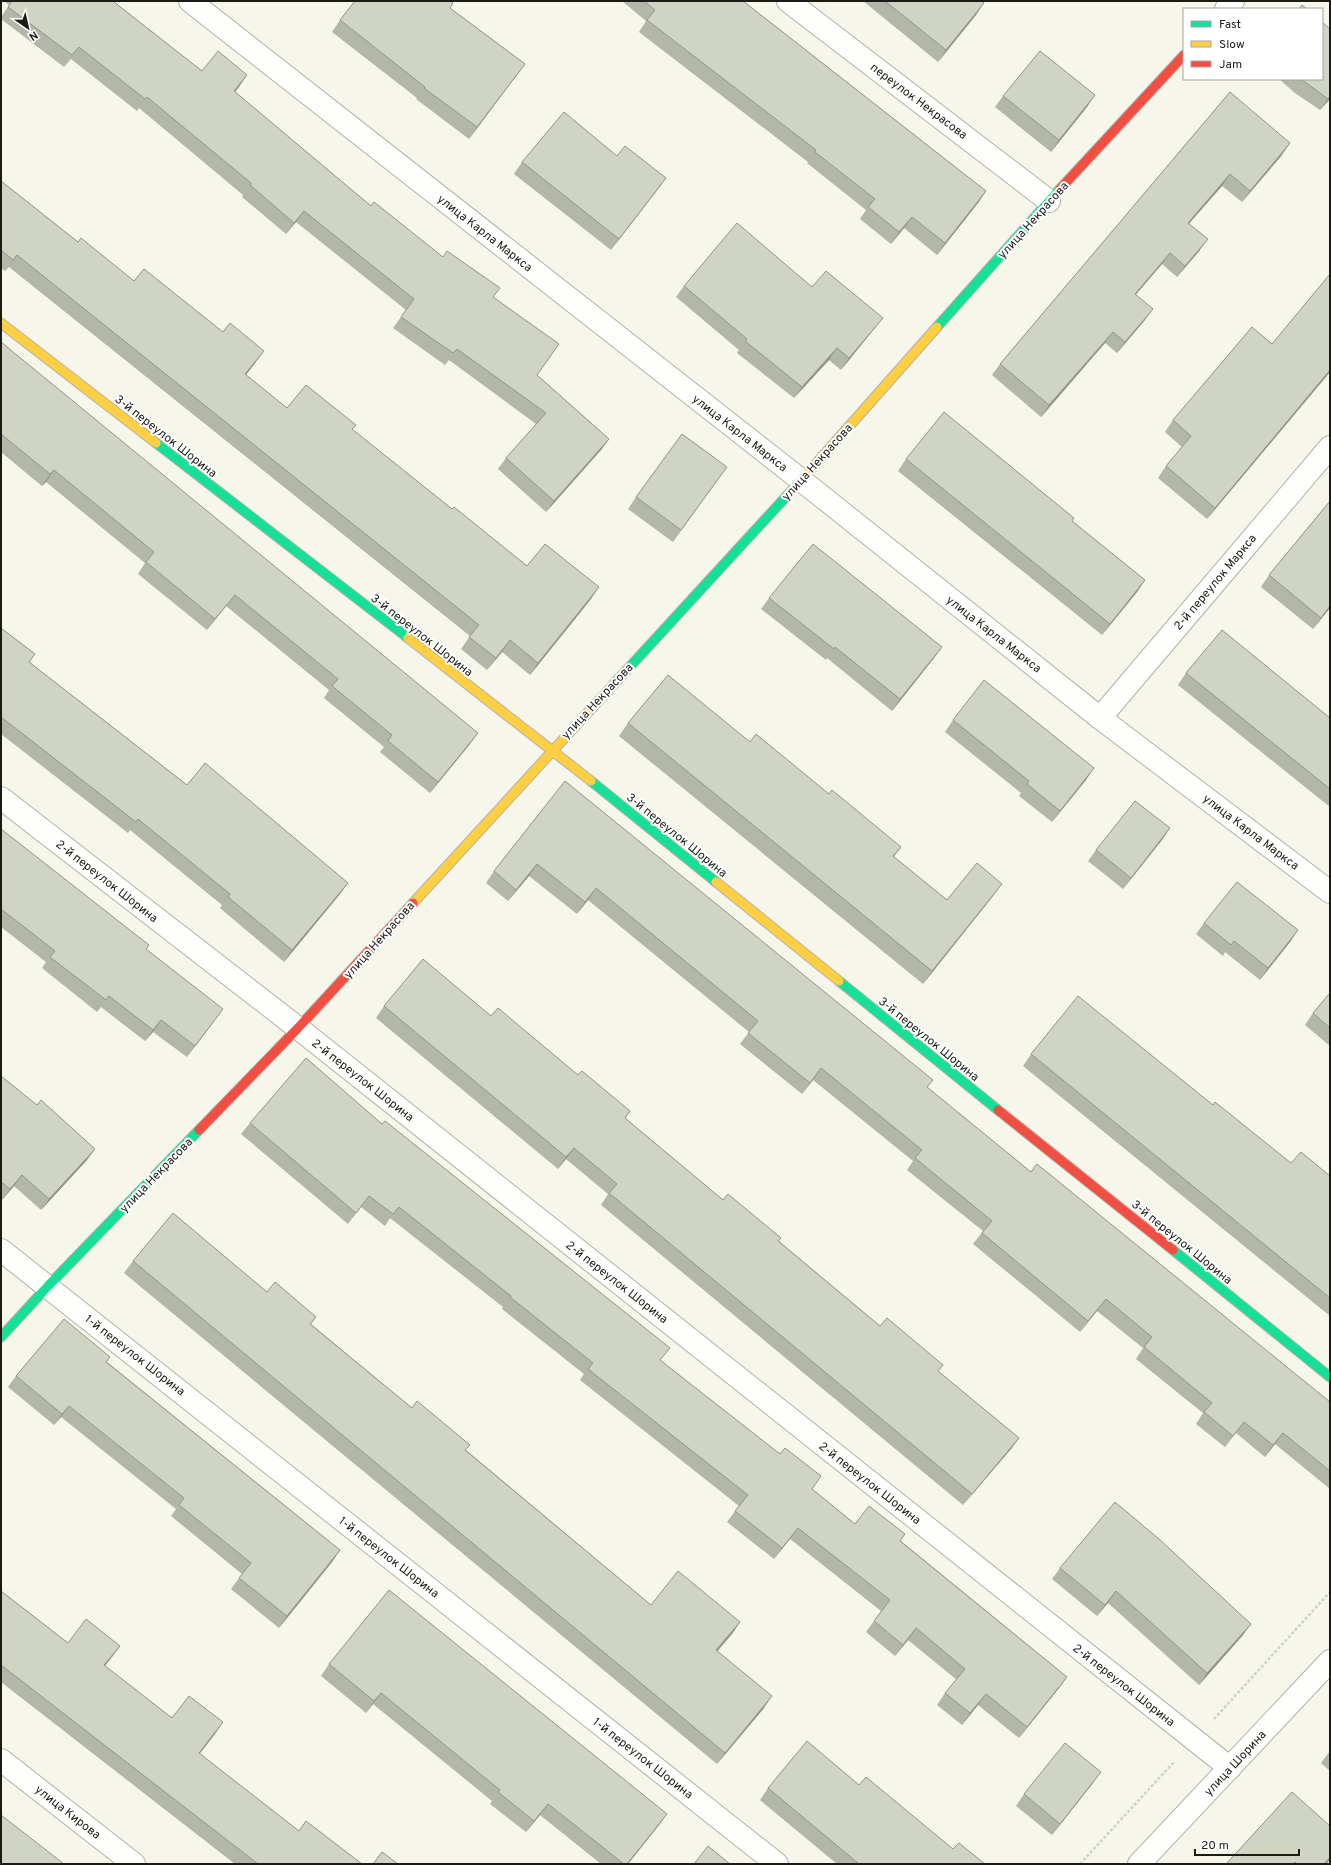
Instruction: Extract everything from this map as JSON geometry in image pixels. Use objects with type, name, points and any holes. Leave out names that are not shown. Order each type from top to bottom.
[{"type":"street","name":"улица Карла Маркса","points":[[190,1],[801,480],[1100,718],[1330,892]]},
{"type":"street","name":"переулок Некрасова","points":[[788,1],[1049,202]]},
{"type":"street","name":"улица Некрасова","points":[[1,1337],[48,1286],[298,1028],[801,480],[1049,202],[1183,56]]},
{"type":"street","name":"3-й переулок Шорина","points":[[1,323],[552,750],[1330,1377]]},
{"type":"street","name":"2-й переулок Маркса","points":[[1100,718],[1330,447]]},
{"type":"street","name":"2-й переулок Шорина","points":[[1,798],[298,1028],[1230,1768]]},
{"type":"street","name":"1-й переулок Шорина","points":[[1,1250],[777,1864]]},
{"type":"street","name":"улица Шорина","points":[[1139,1864],[1330,1661]]},
{"type":"street","name":"улица Кирова","points":[[1,1760],[134,1864]]},
{"type":"building","points":[[12,1],[114,1],[202,71],[218,51],[247,75],[234,91],[371,206],[374,202],[443,257],[447,251],[500,288],[493,297],[559,344],[537,375],[609,439],[554,501],[506,458],[546,413],[457,349],[453,353],[401,317],[414,299],[304,211],[294,223],[250,185],[251,183],[147,97],[145,99],[79,47],[72,55],[8,7]]},
{"type":"building","points":[[355,1],[450,1],[453,3],[450,8],[525,64],[477,127],[424,88],[425,87],[340,20]]},
{"type":"building","points":[[644,1],[743,1],[986,191],[945,243],[912,217],[899,232],[868,207],[875,199],[815,152],[816,150],[647,20],[655,10]]},
{"type":"building","points":[[885,1],[981,1],[984,3],[946,50]]},
{"type":"building","points":[[1323,23],[1330,29],[1330,96],[1328,99],[1302,80],[1323,80]]},
{"type":"building","points":[[1040,51],[1095,95],[1059,140],[1003,96]]},
{"type":"building","points":[[1230,92],[1290,143],[1250,191],[1230,174],[1188,223],[1208,239],[1185,266],[1170,253],[1135,294],[1153,309],[1125,342],[1113,332],[1049,405],[1000,364]]},
{"type":"building","points":[[564,112],[617,156],[625,146],[666,178],[619,239],[522,162]]},
{"type":"building","points":[[1,181],[78,242],[81,238],[134,281],[144,269],[223,332],[230,323],[264,351],[245,374],[287,408],[306,385],[356,425],[352,429],[452,509],[454,507],[527,566],[545,544],[599,587],[538,663],[510,640],[496,658],[469,637],[479,625],[17,255],[13,260],[1,250]]},
{"type":"building","points":[[737,223],[812,287],[826,271],[883,318],[849,358],[837,348],[802,387],[745,341],[747,339],[684,286]]},
{"type":"building","points":[[1330,274],[1330,370],[1215,508],[1166,466],[1191,436],[1173,420],[1252,327],[1272,344]]},
{"type":"building","points":[[1,342],[478,733],[438,782],[388,741],[392,735],[332,686],[338,679],[235,595],[215,619],[146,562],[154,552],[54,470],[50,474],[1,434]]},
{"type":"building","points":[[944,412],[1074,518],[1072,521],[1145,580],[1110,624],[906,459]]},
{"type":"building","points":[[682,434],[727,467],[681,530],[636,497]]},
{"type":"building","points":[[1330,501],[1330,606],[1321,618],[1269,575]]},
{"type":"building","points":[[813,544],[942,647],[900,699],[835,647],[834,649],[769,598]]},
{"type":"building","points":[[1,628],[35,654],[29,662],[187,785],[205,763],[348,883],[292,950],[228,897],[230,894],[138,819],[136,822],[1,717]]},
{"type":"building","points":[[1222,630],[1330,718],[1330,789],[1186,673]]},
{"type":"building","points":[[668,675],[750,742],[756,734],[829,794],[832,790],[901,847],[893,856],[947,900],[977,863],[1002,884],[932,971],[628,723]]},
{"type":"building","points":[[984,680],[1094,768],[1060,811],[1027,784],[1029,781],[953,720]]},
{"type":"building","points":[[565,781],[933,1080],[927,1087],[1031,1172],[1037,1164],[1330,1402],[1330,1471],[1283,1433],[1273,1445],[1244,1422],[1233,1436],[1204,1412],[1212,1403],[1144,1347],[1152,1337],[1106,1299],[1088,1321],[982,1233],[992,1221],[915,1158],[922,1150],[821,1068],[810,1083],[748,1033],[758,1021],[596,888],[585,902],[537,864],[516,890],[494,871]]},
{"type":"building","points":[[1135,801],[1170,828],[1131,878],[1096,850]]},
{"type":"building","points":[[1,829],[149,945],[146,949],[223,1009],[195,1046],[161,1020],[153,1030],[109,996],[106,1000],[50,957],[55,951],[1,909]]},
{"type":"building","points":[[1237,882],[1298,930],[1268,968],[1234,941],[1231,945],[1204,923]]},
{"type":"building","points":[[423,959],[491,1016],[498,1008],[578,1075],[582,1071],[630,1111],[625,1118],[723,1200],[728,1194],[781,1238],[778,1241],[880,1326],[887,1318],[943,1365],[938,1371],[1019,1438],[972,1494],[609,1193],[617,1184],[574,1148],[566,1157],[384,1006]]},
{"type":"building","points":[[1330,993],[1330,1028],[1313,1013]]},
{"type":"building","points":[[1078,996],[1213,1105],[1215,1102],[1291,1163],[1301,1152],[1330,1176],[1330,1298],[1031,1054]]},
{"type":"building","points":[[306,1058],[382,1124],[385,1121],[670,1348],[660,1360],[780,1454],[785,1448],[821,1476],[812,1489],[855,1524],[869,1506],[905,1534],[900,1541],[1067,1677],[1027,1727],[986,1694],[970,1713],[945,1693],[965,1669],[916,1628],[903,1645],[874,1621],[890,1600],[798,1528],[782,1548],[735,1511],[748,1495],[588,1369],[593,1363],[399,1207],[393,1214],[369,1196],[356,1213],[250,1123]]},
{"type":"building","points":[[1,1076],[37,1105],[41,1100],[95,1149],[49,1199],[22,1175],[10,1189],[1,1182]]},
{"type":"building","points":[[173,1213],[267,1292],[275,1282],[316,1317],[310,1324],[412,1408],[417,1401],[470,1445],[465,1450],[651,1605],[678,1571],[740,1622],[716,1650],[772,1696],[725,1753],[133,1261]]},
{"type":"building","points":[[64,1319],[110,1357],[106,1362],[340,1550],[287,1616],[239,1578],[251,1563],[179,1505],[184,1498],[69,1406],[62,1414],[16,1376]]},
{"type":"building","points":[[1115,1502],[1159,1539],[1251,1624],[1207,1673],[1116,1591],[1105,1605],[1060,1568]]},
{"type":"building","points":[[389,1590],[667,1814],[627,1864],[624,1864],[548,1804],[534,1821],[498,1792],[500,1790],[381,1693],[374,1701],[329,1664]]},
{"type":"building","points":[[1,1591],[68,1643],[86,1619],[120,1646],[104,1665],[172,1718],[189,1696],[223,1722],[199,1753],[299,1831],[306,1821],[362,1864],[258,1864],[1,1665]]},
{"type":"building","points":[[807,1741],[859,1785],[866,1777],[953,1849],[959,1843],[985,1864],[859,1864],[768,1788]]},
{"type":"building","points":[[1065,1743],[1101,1772],[1060,1824],[1024,1794]]},
{"type":"building","points":[[1292,1792],[1330,1826],[1330,1857],[1324,1864],[1297,1864],[1295,1862],[1293,1864],[1226,1864]]},
{"type":"building","points":[[1,1815],[64,1864],[1,1864]]},
{"type":"building","points":[[708,1846],[730,1864],[694,1864]]},
{"type":"building","points":[[382,1852],[398,1864],[373,1864]]},
{"type":"traffic: fast","points":[[937,327],[1060,189]]},
{"type":"traffic: fast","points":[[156,443],[408,638]]},
{"type":"traffic: fast","points":[[614,684],[806,475]]},
{"type":"traffic: fast","points":[[591,781],[716,882]]},
{"type":"traffic: fast","points":[[839,981],[998,1110]]},
{"type":"traffic: fast","points":[[1,1337],[48,1286],[199,1130]]},
{"type":"traffic: fast","points":[[1173,1250],[1330,1377]]},
{"type":"traffic: slow","points":[[1,323],[156,443]]},
{"type":"traffic: slow","points":[[806,475],[937,327]]},
{"type":"traffic: slow","points":[[408,638],[591,781]]},
{"type":"traffic: slow","points":[[413,903],[614,684]]},
{"type":"traffic: slow","points":[[716,882],[839,981]]},
{"type":"traffic: jam","points":[[1060,189],[1183,56]]},
{"type":"traffic: jam","points":[[199,1130],[298,1028],[413,903]]},
{"type":"traffic: jam","points":[[998,1110],[1173,1250]]}]
